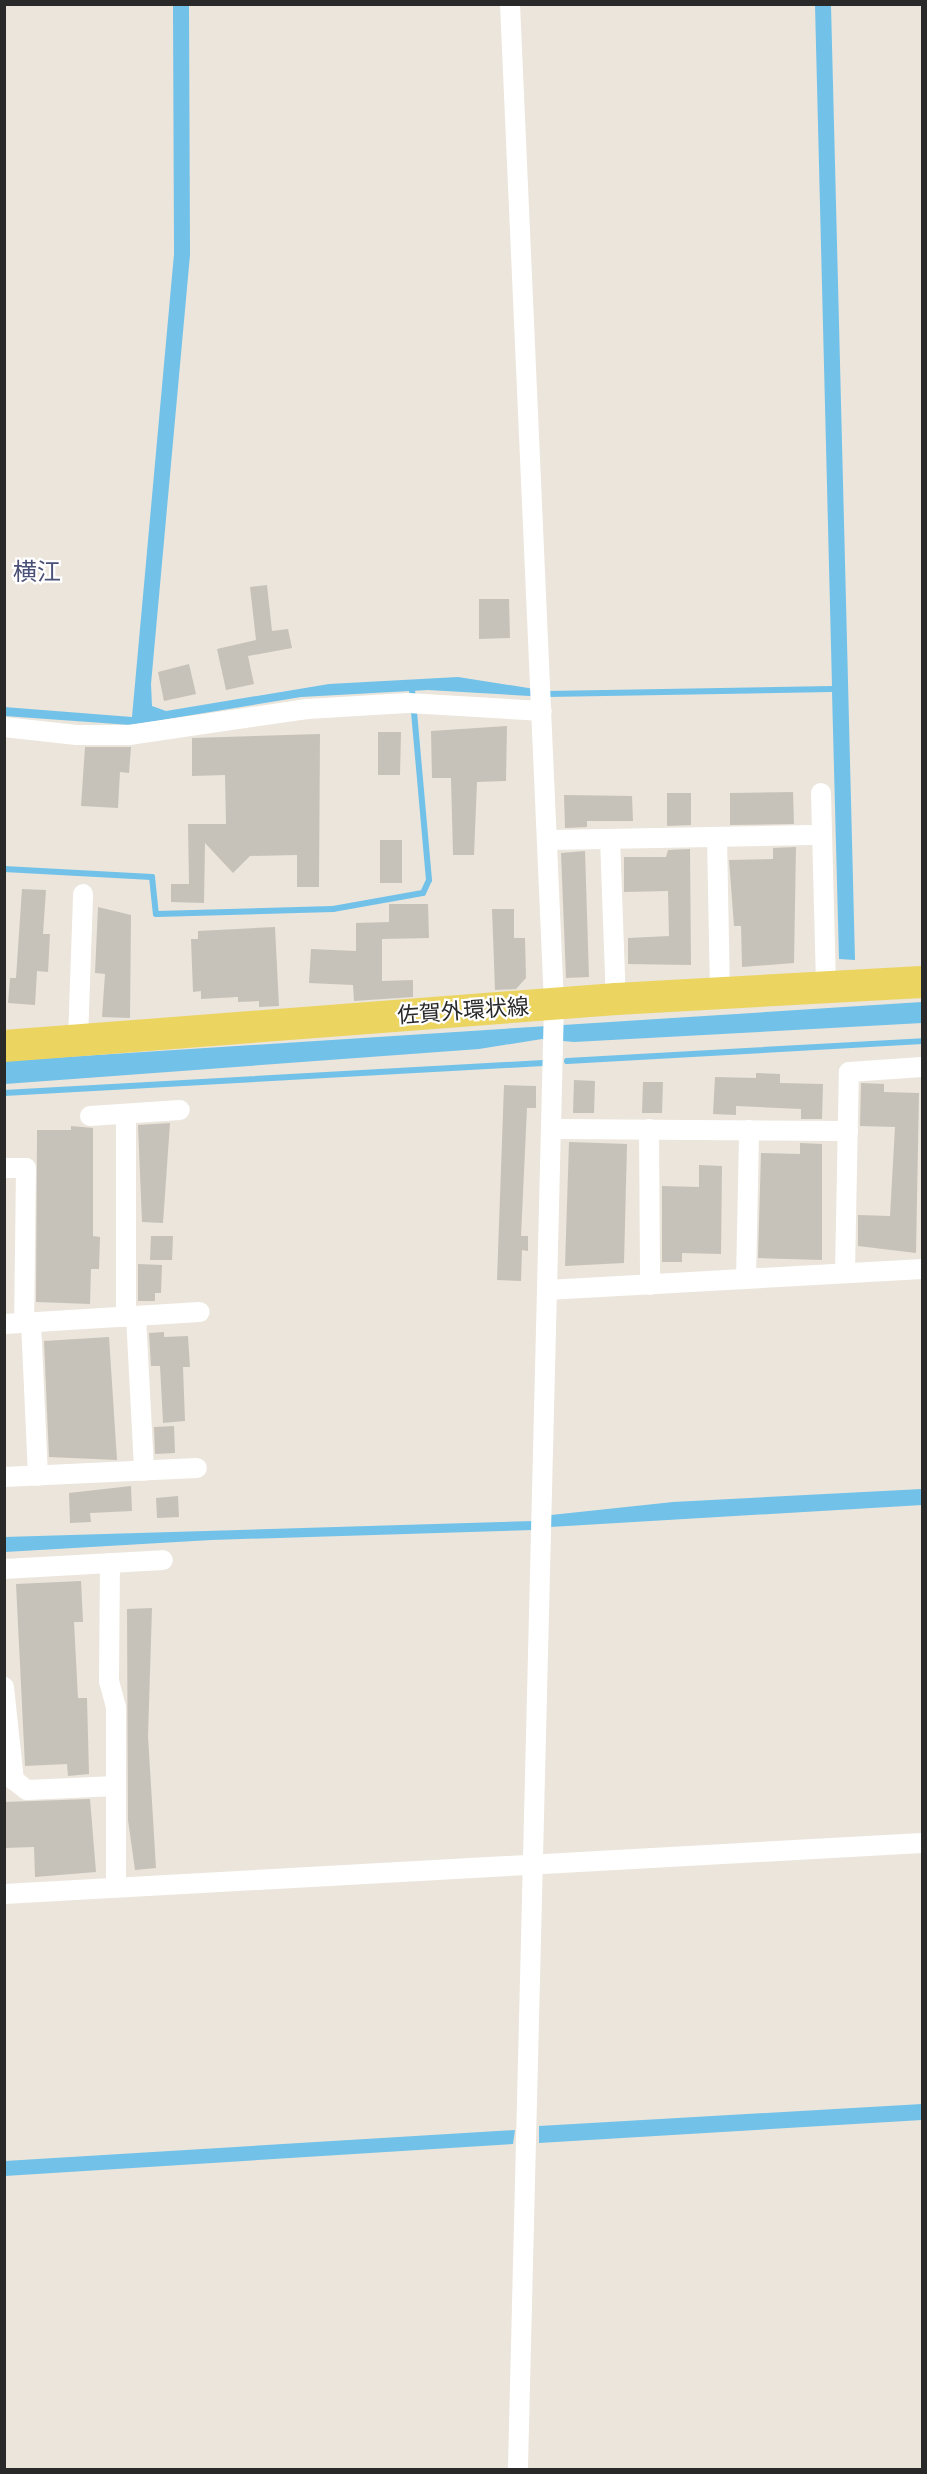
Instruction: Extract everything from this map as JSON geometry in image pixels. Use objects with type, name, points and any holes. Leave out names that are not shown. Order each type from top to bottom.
[{"type":"main road","name":"佐賀外環状線","points":[[4,1046],[554,1007],[616,999],[922,982]]},
{"type":"street","points":[[510,4],[550,840],[554,1007],[518,2469]]},
{"type":"street","points":[[4,727],[77,735],[129,735],[307,709],[542,699]]},
{"type":"street","points":[[821,793],[826,986]]},
{"type":"street","points":[[550,840],[822,835]]},
{"type":"street","points":[[717,837],[720,992]]},
{"type":"street","points":[[609,839],[616,999]]},
{"type":"street","points":[[78,1040],[83,894]]},
{"type":"street","points":[[845,1274],[849,1072],[922,1067]]},
{"type":"street","points":[[90,1116],[180,1110]]},
{"type":"street","points":[[126,1114],[131,1316],[144,1471]]},
{"type":"street","points":[[552,1128],[848,1131]]},
{"type":"street","points":[[649,1129],[650,1285]]},
{"type":"street","points":[[746,1279],[749,1130]]},
{"type":"street","points":[[4,1168],[26,1168],[20,1323],[38,1476]]},
{"type":"street","points":[[547,1290],[922,1269]]},
{"type":"street","points":[[20,1323],[200,1312]]},
{"type":"street","points":[[4,1477],[196,1468]]},
{"type":"street","points":[[4,1569],[163,1560]]},
{"type":"street","points":[[110,1563],[110,1681],[117,1708],[116,1887]]},
{"type":"street","points":[[4,1688],[14,1780],[27,1790],[116,1786]]},
{"type":"street","points":[[4,1894],[922,1843]]},
{"type":"water","points":[[173,4],[189,5],[190,255],[151,684],[152,706],[166,711],[329,684],[458,677],[547,691],[832,686],[815,5],[831,5],[855,960],[839,959],[832,692],[547,697],[428,690],[301,697],[131,725],[5,716],[4,707],[132,717],[174,254]]},
{"type":"water","points":[[922,1002],[922,1023],[574,1042],[542,1039],[479,1049],[5,1084],[4,1061]]},
{"type":"water","points":[[922,1489],[922,1505],[550,1527],[551,1515],[673,1502]]},
{"type":"water","points":[[534,1521],[533,1530],[211,1540],[5,1552],[4,1537]]},
{"type":"water","points":[[922,2104],[922,2120],[539,2143],[539,2126]]},
{"type":"water","points":[[515,2130],[513,2144],[5,2176],[5,2161]]},
{"type":"building","points":[[267,585],[272,631],[288,629],[292,648],[248,656],[254,684],[226,690],[217,649],[256,640],[250,587]]},
{"type":"building","points":[[479,599],[509,599],[510,638],[479,639]]},
{"type":"building","points":[[189,664],[196,694],[164,701],[158,672]]},
{"type":"building","points":[[507,726],[506,781],[477,782],[474,855],[453,855],[451,778],[432,778],[431,731]]},
{"type":"building","points":[[378,732],[401,732],[400,775],[378,775]]},
{"type":"building","points":[[320,734],[319,887],[297,887],[297,855],[250,856],[233,873],[205,843],[204,903],[171,902],[171,884],[189,884],[188,824],[226,824],[225,775],[192,776],[192,738]]},
{"type":"building","points":[[85,747],[131,747],[129,773],[120,772],[118,808],[81,806]]},
{"type":"building","points":[[793,792],[794,824],[730,825],[730,793]]},
{"type":"building","points":[[667,793],[691,793],[691,825],[667,826]]},
{"type":"building","points":[[564,795],[632,796],[633,821],[587,821],[587,827],[565,828]]},
{"type":"building","points":[[380,840],[402,840],[402,883],[380,883]]},
{"type":"building","points":[[796,847],[794,963],[742,967],[741,926],[734,926],[729,860],[773,859],[773,848]]},
{"type":"building","points":[[690,849],[691,965],[628,964],[628,938],[669,936],[668,891],[624,892],[624,857],[666,857],[668,850]]},
{"type":"building","points":[[585,851],[589,977],[566,978],[561,853]]},
{"type":"building","points":[[22,889],[46,890],[43,934],[50,934],[48,972],[37,971],[35,1005],[8,1003],[10,978],[16,978]]},
{"type":"building","points":[[389,904],[428,904],[429,938],[382,939],[382,981],[413,980],[413,997],[354,1001],[353,985],[309,983],[311,949],[356,951],[356,923],[389,922]]},
{"type":"building","points":[[98,907],[131,915],[130,1018],[102,1017],[105,974],[95,973]]},
{"type":"building","points":[[492,909],[514,909],[514,938],[525,938],[526,978],[516,989],[495,990]]},
{"type":"building","points":[[275,927],[279,1006],[259,1007],[259,1001],[238,1002],[238,997],[201,999],[201,991],[193,992],[191,939],[198,939],[198,931]]},
{"type":"building","points":[[756,1073],[780,1074],[780,1083],[823,1084],[822,1119],[801,1119],[801,1109],[736,1106],[736,1115],[713,1114],[715,1077],[756,1078]]},
{"type":"building","points":[[574,1080],[595,1081],[594,1113],[573,1113]]},
{"type":"building","points":[[643,1082],[663,1082],[662,1113],[642,1113]]},
{"type":"building","points":[[861,1083],[884,1084],[884,1092],[919,1093],[916,1253],[858,1246],[858,1215],[890,1216],[895,1127],[860,1126]]},
{"type":"building","points":[[504,1085],[536,1086],[536,1108],[527,1108],[521,1236],[528,1236],[528,1251],[522,1250],[521,1281],[497,1280]]},
{"type":"building","points":[[170,1123],[163,1223],[142,1222],[138,1125]]},
{"type":"building","points":[[71,1126],[93,1128],[93,1236],[100,1237],[99,1269],[91,1269],[90,1304],[36,1302],[37,1130],[71,1130]]},
{"type":"building","points":[[569,1142],[627,1144],[624,1263],[565,1266]]},
{"type":"building","points":[[800,1143],[822,1144],[822,1260],[758,1258],[761,1153],[800,1154]]},
{"type":"building","points":[[699,1165],[722,1166],[721,1254],[682,1253],[682,1262],[662,1262],[662,1186],[699,1187]]},
{"type":"building","points":[[151,1236],[173,1236],[172,1260],[150,1260]]},
{"type":"building","points":[[138,1264],[162,1265],[161,1293],[155,1293],[155,1301],[138,1301]]},
{"type":"building","points":[[164,1332],[164,1337],[188,1336],[190,1367],[183,1367],[185,1421],[163,1423],[160,1366],[151,1366],[149,1333]]},
{"type":"building","points":[[109,1337],[117,1460],[49,1457],[44,1341]]},
{"type":"building","points":[[174,1426],[175,1453],[155,1454],[154,1427]]},
{"type":"building","points":[[131,1486],[132,1511],[90,1513],[91,1522],[70,1523],[69,1493]]},
{"type":"building","points":[[178,1496],[179,1517],[157,1518],[156,1498]]},
{"type":"building","points":[[81,1581],[83,1622],[74,1622],[78,1698],[87,1698],[89,1774],[68,1776],[67,1764],[25,1766],[16,1584]]},
{"type":"building","points":[[152,1608],[148,1736],[156,1868],[135,1870],[128,1820],[127,1609]]},
{"type":"building","points":[[90,1799],[96,1872],[35,1877],[34,1847],[4,1848],[4,1802]]},
{"type":"waterway","points":[[4,869],[152,877],[156,914],[333,909],[423,893],[429,880],[412,691]]},
{"type":"waterway","points":[[567,1061],[922,1041]]},
{"type":"waterway","points":[[4,1093],[543,1063]]},
{"type":"district","name":"横江","points":[[37,572]]}]
